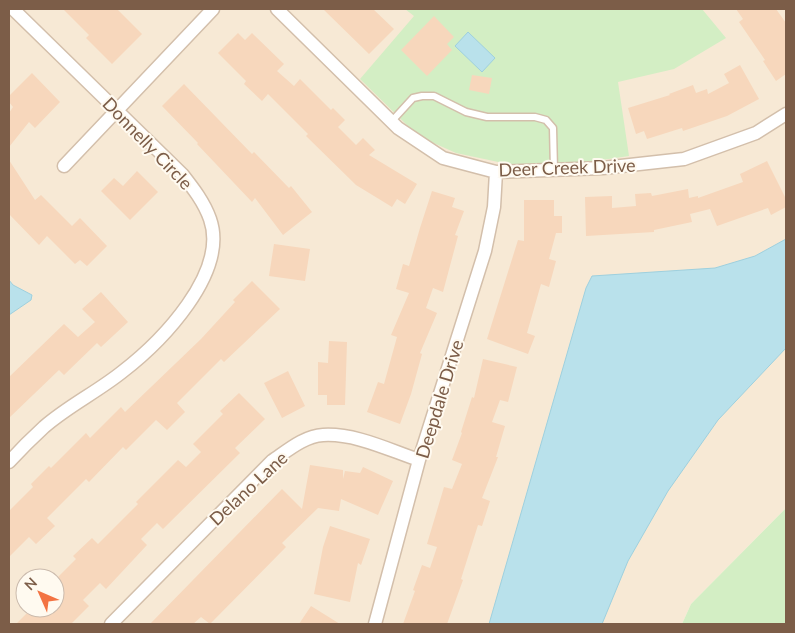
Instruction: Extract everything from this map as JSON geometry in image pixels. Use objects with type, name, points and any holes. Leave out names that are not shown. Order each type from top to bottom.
[{"type":"street","name":"Donnelly Circle","points":[[9,462],[44,427],[122,372],[150,348],[190,302],[206,275],[213,246],[210,220],[198,196],[182,174],[13,9]]},
{"type":"street","points":[[64,166],[213,9]]},
{"type":"street","name":"Deer Creek Drive","points":[[277,9],[398,128],[443,158],[496,172],[603,168],[684,159],[756,134],[786,114]]},
{"type":"street","name":"Deepdale Drive","points":[[375,624],[420,460],[485,252],[494,207],[496,172]]},
{"type":"street","name":"Delano Lane","points":[[111,624],[272,461],[298,443],[322,435],[354,438],[420,460]]},
{"type":"lane","points":[[391,122],[413,98],[422,96],[434,96],[466,112],[487,117],[534,117],[546,120],[553,128],[554,170]]},
{"type":"shaded area","points":[[9,9],[786,9],[786,508],[691,604],[682,624],[9,624]]},
{"type":"green space","points":[[405,9],[702,9],[726,38],[674,69],[618,82],[629,156],[581,163],[517,166],[456,153],[418,136],[360,79],[414,16]]},
{"type":"green space","points":[[786,508],[786,624],[682,624],[691,604]]},
{"type":"water","points":[[468,32],[495,58],[482,72],[455,46]]},
{"type":"water","points":[[786,239],[786,348],[718,420],[668,491],[628,561],[602,624],[489,624],[586,288],[592,276],[715,268],[755,256]]},
{"type":"water","points":[[9,280],[13,285],[32,295],[31,300],[9,315]]},
{"type":"building","points":[[63,9],[117,9],[142,34],[112,64],[86,38],[89,35]]},
{"type":"building","points":[[323,9],[373,9],[394,29],[369,54]]},
{"type":"building","points":[[736,9],[776,9],[786,23],[786,74],[776,81],[763,61],[765,60],[739,22],[743,19]]},
{"type":"building","points":[[434,16],[454,37],[447,44],[452,50],[427,76],[401,50]]},
{"type":"building","points":[[238,33],[245,40],[252,33],[284,64],[277,71],[294,86],[300,79],[331,110],[333,108],[345,120],[338,127],[356,145],[363,138],[375,150],[369,155],[417,184],[405,204],[397,199],[392,207],[356,185],[306,136],[308,134],[268,94],[262,101],[244,84],[246,81],[218,53]]},
{"type":"building","points":[[740,65],[759,99],[727,116],[683,131],[682,128],[647,139],[644,131],[636,134],[628,108],[670,95],[693,85],[696,93],[707,89],[708,94],[729,83],[724,74]]},
{"type":"building","points":[[32,73],[60,102],[35,128],[29,122],[9,147],[9,113],[13,107],[9,102],[9,96]]},
{"type":"building","points":[[472,75],[492,78],[489,94],[469,90]]},
{"type":"building","points":[[184,84],[252,154],[254,152],[289,188],[291,186],[312,212],[283,235],[255,198],[252,202],[162,106]]},
{"type":"building","points":[[9,160],[35,200],[41,195],[72,226],[80,218],[107,246],[87,266],[80,260],[75,264],[47,236],[39,245],[9,214]]},
{"type":"building","points":[[767,161],[786,199],[786,207],[771,215],[768,208],[717,226],[710,209],[690,214],[692,222],[654,230],[654,232],[586,236],[585,197],[612,196],[612,208],[636,206],[635,194],[651,193],[652,196],[688,189],[689,198],[698,196],[698,198],[743,182],[740,174]]},
{"type":"building","points":[[137,171],[158,192],[130,220],[101,191],[114,178],[123,186]]},
{"type":"building","points":[[432,191],[455,198],[452,207],[464,211],[455,235],[458,236],[443,292],[433,288],[426,308],[437,313],[420,353],[422,354],[411,394],[400,424],[367,412],[378,382],[384,384],[397,337],[391,335],[409,293],[396,289],[403,264],[409,266]]},
{"type":"building","points":[[524,200],[554,200],[554,216],[562,216],[562,233],[556,233],[549,259],[556,261],[549,287],[541,284],[527,333],[535,336],[528,354],[487,339],[518,240],[524,241]]},
{"type":"building","points":[[274,244],[310,249],[305,281],[269,276]]},
{"type":"building","points":[[252,281],[280,309],[224,362],[221,359],[177,403],[185,412],[167,430],[156,420],[126,450],[123,447],[89,482],[86,479],[47,518],[55,526],[36,544],[29,537],[9,557],[9,511],[33,487],[31,484],[49,466],[51,468],[86,433],[90,438],[121,407],[125,412],[201,339],[235,302],[233,300]]},
{"type":"building","points":[[101,292],[128,322],[101,347],[97,343],[64,375],[59,370],[9,418],[9,377],[64,324],[78,337],[95,322],[82,309]]},
{"type":"building","points":[[329,341],[347,342],[345,405],[327,405],[327,395],[318,395],[318,362],[328,363]]},
{"type":"building","points":[[483,359],[517,367],[508,402],[500,400],[492,422],[505,426],[496,457],[498,457],[482,498],[490,501],[482,526],[478,525],[461,579],[463,580],[447,624],[403,624],[422,565],[430,568],[437,547],[427,544],[444,487],[452,489],[462,464],[452,460],[472,397],[474,398]]},
{"type":"building","points":[[288,371],[305,406],[282,418],[264,383]]},
{"type":"building","points":[[239,393],[265,419],[235,448],[240,453],[163,529],[157,523],[141,539],[147,545],[106,589],[100,583],[83,600],[89,606],[71,624],[16,624],[22,618],[65,618],[65,570],[76,559],[73,556],[92,538],[98,544],[178,460],[186,467],[201,452],[193,444],[223,414],[220,411]]},
{"type":"building","points":[[310,465],[343,470],[343,479],[345,471],[360,473],[363,467],[393,481],[378,515],[341,499],[339,511],[318,508],[282,543],[286,547],[210,624],[201,617],[193,624],[150,624],[282,489],[302,509]]},
{"type":"building","points":[[330,526],[370,539],[361,565],[358,563],[350,602],[314,594],[323,547]]},
{"type":"building","points":[[311,606],[340,624],[299,624]]}]
